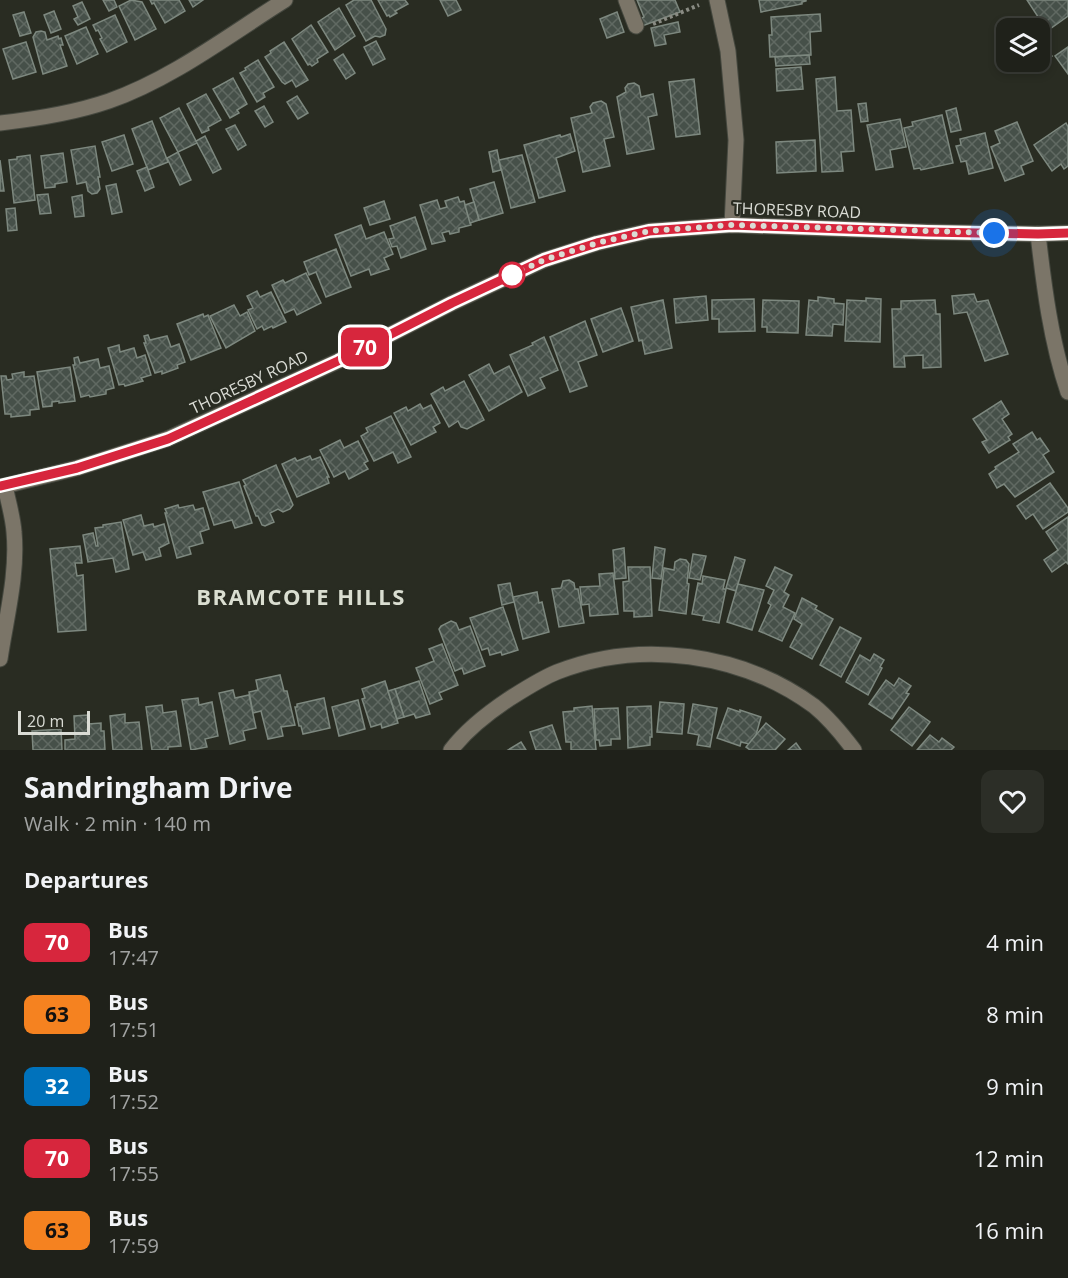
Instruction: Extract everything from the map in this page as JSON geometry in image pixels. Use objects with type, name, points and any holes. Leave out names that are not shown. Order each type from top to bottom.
[{"type":"street","points":[[0,123],[37,118],[109,101],[180,66],[285,0]]},
{"type":"street","points":[[626,0],[636,26]]},
{"type":"street","points":[[717,0],[728,51],[736,140],[732,225]]},
{"type":"street","name":"THORESBY ROAD","points":[[2,486],[77,468],[168,439],[338,361],[452,303],[544,260],[597,243],[649,231],[732,225],[1068,233]]},
{"type":"street","points":[[1038,234],[1048,304],[1061,372],[1068,392]]},
{"type":"street","points":[[0,659],[15,552],[14,531],[2,486]]},
{"type":"street","points":[[451,750],[473,726],[531,685],[557,672],[594,660],[634,655],[688,657],[721,662],[754,673],[786,689],[814,707],[836,726],[854,750]]},
{"type":"path","points":[[636,26],[639,25],[641,29],[697,6]]},
{"type":"building","points":[[103,0],[114,0],[117,7],[109,11]]},
{"type":"building","points":[[131,0],[142,2],[156,29],[135,40],[119,6]]},
{"type":"building","points":[[150,0],[179,0],[185,11],[165,23]]},
{"type":"building","points":[[189,0],[203,0],[193,7]]},
{"type":"building","points":[[354,0],[371,0],[386,29],[385,35],[375,36],[366,41],[346,5]]},
{"type":"building","points":[[378,0],[405,0],[408,4],[395,11],[397,13],[390,17],[387,16]]},
{"type":"building","points":[[440,0],[456,0],[461,10],[448,16]]},
{"type":"building","points":[[637,0],[675,0],[680,12],[642,26],[640,19],[644,17]]},
{"type":"building","points":[[759,0],[806,1],[802,4],[761,12]]},
{"type":"building","points":[[1027,0],[1068,0],[1068,16],[1050,29],[1050,18],[1039,18]]},
{"type":"building","points":[[82,2],[90,19],[78,25],[74,19],[78,17],[73,6]]},
{"type":"building","points":[[339,8],[355,36],[335,50],[318,22]]},
{"type":"building","points":[[54,11],[61,29],[51,33],[44,15]]},
{"type":"building","points":[[24,12],[31,33],[20,36],[13,15]]},
{"type":"building","points":[[617,12],[624,32],[607,38],[600,19]]},
{"type":"building","points":[[820,14],[821,31],[810,32],[811,55],[770,57],[771,17]]},
{"type":"building","points":[[115,15],[127,42],[107,52],[98,30],[96,31],[93,25]]},
{"type":"building","points":[[678,22],[680,32],[664,35],[666,44],[655,46],[651,28]]},
{"type":"building","points":[[311,25],[328,52],[317,59],[318,62],[312,66],[308,65],[292,39]]},
{"type":"building","points":[[86,27],[98,54],[77,64],[65,36]]},
{"type":"building","points":[[36,32],[45,32],[47,40],[58,36],[59,39],[61,38],[63,45],[60,45],[67,66],[43,74],[33,37]]},
{"type":"building","points":[[376,41],[385,59],[373,65],[364,47]]},
{"type":"building","points":[[26,42],[36,72],[13,79],[3,49]]},
{"type":"building","points":[[284,42],[308,80],[296,87],[292,80],[285,84],[282,82],[265,57]]},
{"type":"building","points":[[1068,47],[1068,74],[1055,56]]},
{"type":"building","points":[[343,54],[355,73],[346,79],[334,60]]},
{"type":"building","points":[[809,55],[810,64],[776,66],[775,57]]},
{"type":"building","points":[[258,60],[274,87],[263,93],[265,97],[257,102],[240,73]]},
{"type":"building","points":[[801,67],[803,89],[777,91],[776,69]]},
{"type":"building","points":[[835,77],[837,111],[851,110],[854,151],[841,152],[843,171],[822,172],[816,79]]},
{"type":"building","points":[[233,78],[247,104],[237,110],[239,113],[230,118],[213,89]]},
{"type":"building","points":[[694,79],[700,134],[676,137],[669,82]]},
{"type":"building","points":[[634,83],[639,86],[641,97],[653,94],[657,115],[648,117],[654,149],[627,154],[617,97],[626,92],[625,88],[628,84]]},
{"type":"building","points":[[206,94],[221,120],[202,133],[187,104]]},
{"type":"building","points":[[297,96],[308,113],[298,119],[287,102]]},
{"type":"building","points":[[601,101],[606,104],[614,137],[604,139],[610,166],[583,172],[571,118],[592,113],[590,107],[593,103]]},
{"type":"building","points":[[866,103],[868,121],[861,122],[858,104]]},
{"type":"building","points":[[264,106],[273,122],[265,127],[255,111]]},
{"type":"building","points":[[179,108],[197,143],[178,152],[160,118]]},
{"type":"building","points":[[956,108],[961,130],[951,132],[946,111]]},
{"type":"building","points":[[942,115],[953,163],[921,170],[920,168],[914,169],[904,128],[913,126],[912,122]]},
{"type":"building","points":[[900,119],[906,147],[890,150],[893,167],[876,170],[867,125]]},
{"type":"building","points":[[152,121],[168,162],[148,170],[132,129]]},
{"type":"building","points":[[1017,122],[1033,161],[1021,166],[1024,174],[1005,181],[991,147],[1000,143],[995,131]]},
{"type":"building","points":[[1066,123],[1068,127],[1068,166],[1064,169],[1061,164],[1052,171],[1034,145]]},
{"type":"building","points":[[235,125],[246,145],[238,150],[226,129]]},
{"type":"building","points":[[985,133],[993,168],[969,174],[966,161],[961,162],[956,146],[961,145],[960,139]]},
{"type":"building","points":[[570,134],[575,151],[556,158],[565,191],[539,198],[524,145]]},
{"type":"building","points":[[124,135],[133,164],[112,171],[102,142]]},
{"type":"building","points":[[205,136],[221,169],[213,173],[196,141]]},
{"type":"building","points":[[815,140],[816,171],[777,173],[776,142]]},
{"type":"building","points":[[95,146],[100,189],[97,193],[92,194],[88,191],[86,182],[77,184],[71,150]]},
{"type":"building","points":[[497,150],[501,170],[493,172],[489,152]]},
{"type":"building","points":[[178,152],[191,180],[180,185],[167,158]]},
{"type":"building","points":[[63,153],[67,182],[45,188],[41,156]]},
{"type":"building","points":[[30,155],[35,200],[14,203],[9,160]]},
{"type":"building","points":[[522,155],[535,202],[511,208],[499,160]]},
{"type":"building","points":[[0,160],[4,191],[0,191]]},
{"type":"building","points":[[147,167],[154,187],[145,191],[137,171]]},
{"type":"building","points":[[494,182],[503,213],[479,220],[470,189]]},
{"type":"building","points":[[116,184],[122,212],[112,214],[106,186]]},
{"type":"building","points":[[48,194],[51,213],[40,214],[37,195]]},
{"type":"building","points":[[82,195],[84,216],[75,217],[72,197]]},
{"type":"building","points":[[458,197],[460,202],[464,201],[471,225],[459,228],[459,232],[442,233],[445,241],[432,244],[420,205],[437,200],[440,209],[447,207],[445,201]]},
{"type":"building","points":[[384,201],[390,219],[370,225],[364,208]]},
{"type":"building","points":[[474,202],[479,220],[470,223],[465,205]]},
{"type":"building","points":[[15,208],[17,230],[8,231],[6,209]]},
{"type":"building","points":[[415,217],[426,249],[401,258],[397,246],[392,247],[389,239],[394,238],[390,226]]},
{"type":"building","points":[[361,225],[366,239],[384,232],[393,254],[384,258],[389,269],[371,275],[369,269],[351,276],[335,235]]},
{"type":"building","points":[[336,249],[351,287],[326,297],[316,272],[309,275],[304,262]]},
{"type":"building","points":[[306,273],[321,303],[297,315],[294,309],[285,313],[272,285],[283,280],[285,283]]},
{"type":"building","points":[[257,291],[260,297],[271,292],[286,322],[273,328],[272,326],[264,330],[262,326],[257,329],[248,310],[253,308],[247,296]]},
{"type":"building","points":[[974,294],[977,302],[988,300],[1008,354],[985,361],[967,312],[954,314],[952,296]]},
{"type":"building","points":[[706,296],[708,320],[676,323],[674,299]]},
{"type":"building","points":[[818,297],[834,299],[834,303],[844,304],[843,325],[833,324],[832,336],[806,335],[809,300],[818,301]]},
{"type":"building","points":[[866,298],[881,299],[880,342],[845,341],[847,300],[866,301]]},
{"type":"building","points":[[754,299],[755,331],[719,332],[719,319],[712,319],[712,300]]},
{"type":"building","points":[[663,300],[672,348],[645,354],[642,340],[639,341],[631,307]]},
{"type":"building","points":[[763,300],[799,301],[798,333],[767,332],[767,327],[762,327]]},
{"type":"building","points":[[935,300],[936,314],[940,314],[941,367],[923,368],[923,355],[904,356],[905,367],[894,367],[892,309],[901,309],[901,301]]},
{"type":"building","points":[[234,305],[240,316],[247,312],[255,331],[226,348],[210,316]]},
{"type":"building","points":[[621,308],[633,341],[603,352],[591,319]]},
{"type":"building","points":[[203,314],[204,317],[208,315],[221,348],[191,360],[177,324]]},
{"type":"building","points":[[585,321],[597,355],[578,362],[587,386],[570,392],[550,337]]},
{"type":"building","points":[[148,335],[150,340],[167,336],[171,347],[179,344],[185,362],[177,365],[178,368],[162,374],[162,371],[155,373],[144,343],[146,343],[144,336]]},
{"type":"building","points":[[544,337],[558,370],[540,378],[545,388],[528,396],[510,355],[533,345],[532,343]]},
{"type":"building","points":[[119,345],[120,352],[134,348],[137,358],[145,355],[151,375],[141,378],[143,381],[125,386],[124,384],[119,385],[108,348]]},
{"type":"building","points":[[78,357],[80,363],[98,359],[100,368],[109,366],[114,388],[106,390],[106,394],[81,397],[73,365],[75,365],[74,358]]},
{"type":"building","points":[[489,364],[494,374],[509,366],[522,392],[489,411],[469,375]]},
{"type":"building","points":[[70,367],[75,401],[52,402],[52,406],[43,407],[37,372]]},
{"type":"building","points":[[24,372],[24,377],[34,376],[39,409],[30,410],[30,415],[11,417],[11,414],[5,414],[1,376],[6,376],[7,380],[13,379],[12,374]]},
{"type":"building","points":[[464,381],[484,420],[467,429],[461,427],[458,421],[449,427],[431,394],[443,387],[445,391]]},
{"type":"building","points":[[1001,401],[1009,414],[1002,419],[1012,434],[1008,437],[1010,440],[989,453],[982,442],[987,440],[973,419]]},
{"type":"building","points":[[420,404],[423,409],[431,405],[440,423],[433,427],[436,432],[411,445],[394,413],[406,407],[408,411]]},
{"type":"building","points":[[391,416],[411,457],[398,463],[393,452],[374,461],[361,436],[368,432],[366,428]]},
{"type":"building","points":[[1032,432],[1037,440],[1040,438],[1049,451],[1043,455],[1054,472],[1015,497],[1004,484],[997,488],[989,474],[996,469],[995,467],[1019,452],[1013,444]]},
{"type":"building","points":[[340,440],[344,448],[358,441],[368,461],[364,463],[368,469],[349,479],[345,471],[334,477],[320,450]]},
{"type":"building","points":[[310,456],[312,460],[320,457],[329,477],[327,477],[329,483],[297,497],[282,464],[295,458],[297,461]]},
{"type":"building","points":[[276,465],[293,505],[283,512],[278,509],[270,513],[274,522],[265,526],[256,516],[243,480]]},
{"type":"building","points":[[239,482],[252,523],[235,528],[232,520],[214,525],[203,492]]},
{"type":"building","points":[[1050,483],[1068,508],[1068,512],[1043,529],[1033,514],[1026,519],[1017,506]]},
{"type":"building","points":[[178,505],[179,508],[193,505],[195,510],[203,508],[209,529],[200,532],[203,543],[189,547],[191,554],[177,558],[165,509]]},
{"type":"building","points":[[141,515],[144,526],[153,524],[154,527],[164,524],[169,543],[159,548],[161,556],[146,560],[143,552],[133,555],[123,520]]},
{"type":"building","points":[[1068,517],[1068,564],[1066,562],[1052,572],[1044,560],[1058,550],[1046,532]]},
{"type":"building","points":[[121,522],[129,569],[116,572],[113,558],[88,562],[83,535],[93,533],[96,546],[98,546],[95,528]]},
{"type":"building","points":[[80,546],[82,563],[75,563],[77,576],[83,575],[86,630],[58,632],[50,549]]},
{"type":"building","points":[[655,547],[665,549],[661,579],[652,578]]},
{"type":"building","points":[[624,548],[626,578],[615,579],[613,550]]},
{"type":"building","points":[[693,554],[706,556],[700,580],[689,578]]},
{"type":"building","points":[[735,557],[745,560],[736,591],[726,588]]},
{"type":"building","points":[[680,559],[686,560],[689,564],[686,614],[659,610],[664,568],[674,570],[675,562]]},
{"type":"building","points":[[628,567],[650,567],[652,616],[634,617],[634,611],[624,611],[623,582],[629,581]]},
{"type":"building","points":[[775,567],[792,575],[784,592],[789,595],[783,607],[795,613],[782,641],[759,631],[771,605],[768,603],[774,590],[766,586]]},
{"type":"building","points":[[613,573],[618,614],[590,616],[589,604],[582,605],[580,587],[600,586],[599,574]]},
{"type":"building","points":[[703,576],[725,580],[723,589],[726,589],[719,623],[703,620],[704,616],[692,614],[698,583],[702,584]]},
{"type":"building","points":[[569,580],[574,583],[575,589],[578,589],[584,623],[559,627],[552,589],[561,588],[563,581]]},
{"type":"building","points":[[510,583],[514,602],[502,605],[498,585]]},
{"type":"building","points":[[738,584],[764,590],[752,630],[727,622]]},
{"type":"building","points":[[537,592],[539,603],[542,602],[549,632],[523,639],[513,597]]},
{"type":"building","points":[[802,598],[817,606],[815,609],[833,619],[812,659],[790,647],[802,624],[794,619]]},
{"type":"building","points":[[503,607],[518,650],[502,655],[501,652],[490,655],[488,648],[482,650],[470,618]]},
{"type":"building","points":[[451,621],[456,623],[459,630],[470,626],[485,666],[464,674],[462,668],[455,671],[439,629]]},
{"type":"building","points":[[840,627],[861,638],[841,677],[820,665]]},
{"type":"building","points":[[442,644],[458,685],[439,693],[442,699],[430,704],[416,668],[434,661],[429,649]]},
{"type":"building","points":[[874,654],[884,660],[868,695],[846,682],[860,655],[870,661]]},
{"type":"building","points":[[280,675],[284,691],[287,691],[295,725],[281,727],[283,736],[268,739],[261,711],[253,713],[249,692],[258,690],[256,680]]},
{"type":"building","points":[[899,678],[911,686],[906,693],[909,694],[892,719],[869,704],[886,680],[894,686]]},
{"type":"building","points":[[385,681],[398,723],[382,728],[381,724],[371,727],[362,699],[365,698],[362,689]]},
{"type":"building","points":[[419,681],[430,714],[416,718],[414,714],[404,717],[395,689]]},
{"type":"building","points":[[395,689],[404,717],[397,719],[388,691]]},
{"type":"building","points":[[233,690],[235,698],[249,695],[256,728],[243,731],[245,740],[230,744],[219,693]]},
{"type":"building","points":[[198,698],[199,705],[212,702],[218,736],[205,739],[207,747],[191,750],[182,700]]},
{"type":"building","points":[[324,698],[330,728],[303,734],[295,707],[297,704]]},
{"type":"building","points":[[358,700],[365,729],[339,736],[332,707]]},
{"type":"building","points":[[660,702],[684,704],[682,734],[657,732]]},
{"type":"building","points":[[693,704],[717,708],[710,747],[697,745],[699,735],[688,733]]},
{"type":"building","points":[[162,705],[163,713],[176,711],[181,746],[168,747],[168,750],[152,750],[146,707]]},
{"type":"building","points":[[592,706],[596,750],[571,750],[571,742],[566,742],[563,712]]},
{"type":"building","points":[[651,706],[650,745],[628,748],[627,707]]},
{"type":"building","points":[[909,707],[930,722],[912,746],[891,730]]},
{"type":"building","points":[[618,708],[620,739],[611,739],[611,745],[600,746],[599,740],[596,740],[594,709]]},
{"type":"building","points":[[728,708],[761,717],[756,735],[749,744],[741,742],[740,746],[717,738]]},
{"type":"building","points":[[125,714],[125,723],[139,722],[142,750],[113,750],[110,716]]},
{"type":"building","points":[[88,715],[88,724],[101,723],[105,750],[65,750],[65,740],[75,739],[74,716]]},
{"type":"building","points":[[766,723],[785,739],[775,750],[750,750],[746,747]]},
{"type":"building","points":[[552,725],[561,750],[536,750],[530,732]]},
{"type":"building","points":[[61,729],[62,750],[33,750],[32,731]]},
{"type":"building","points":[[930,735],[939,742],[942,738],[954,747],[951,750],[917,750]]},
{"type":"building","points":[[521,742],[526,750],[508,750]]},
{"type":"building","points":[[796,743],[801,750],[788,750]]},
{"type":"bus line","name":"70","points":[[0,486],[77,468],[168,439],[338,361],[452,303],[544,260],[597,243],[649,231],[732,225],[927,232],[1068,233]]},
{"type":"district","name":"BRAMCOTE HILLS","points":[[301,597]]},
{"type":"route","points":[[512,275],[507,277],[544,260],[597,243],[649,231],[732,225],[994,233]]}]
